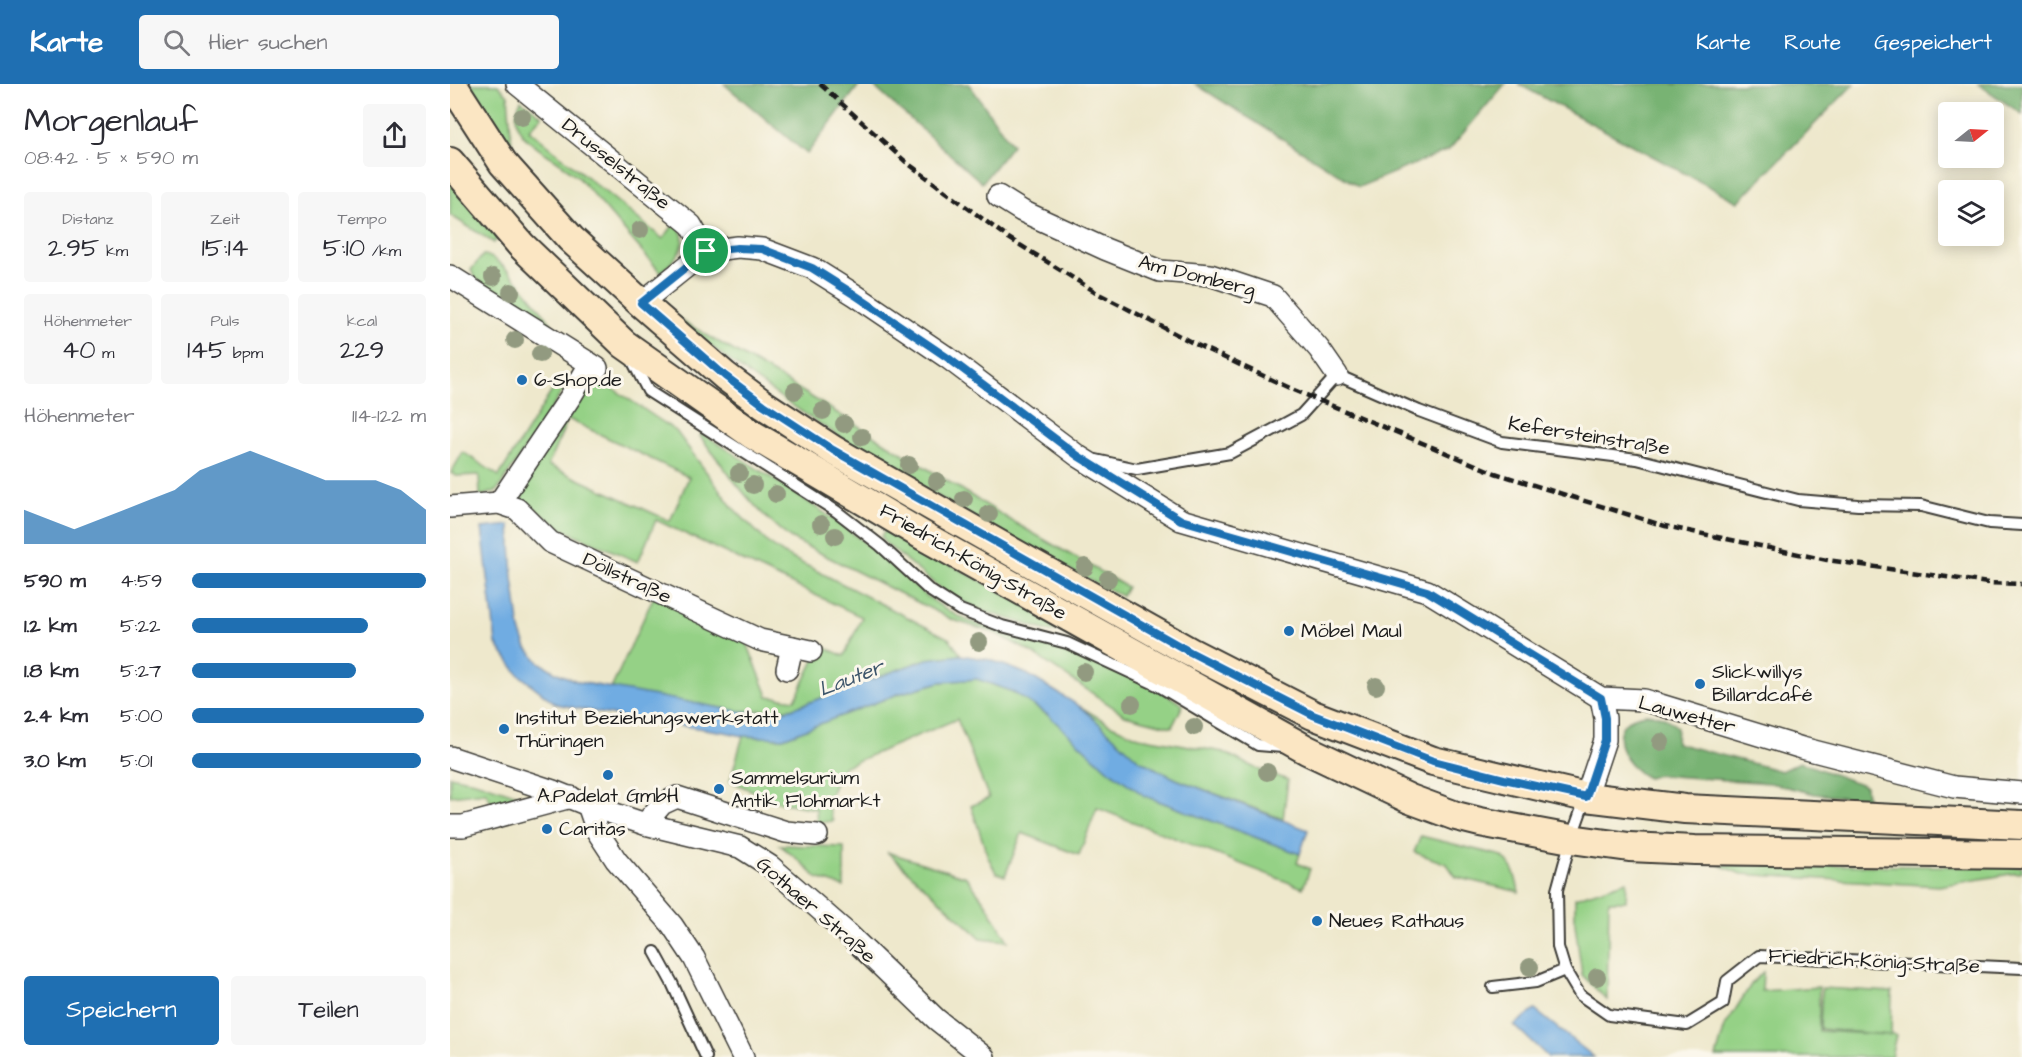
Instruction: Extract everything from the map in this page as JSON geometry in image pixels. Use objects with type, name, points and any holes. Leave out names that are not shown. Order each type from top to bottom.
[{"type":"main road","name":"Friedrich-König-Straße","points":[[452,84],[503,163],[571,239],[725,376],[764,405],[833,450],[1042,570],[1190,652],[1313,715],[1433,761],[1586,797],[1685,809],[2022,825]]},
{"type":"main road","name":"Friedrich-König-Straße","points":[[450,162],[521,245],[624,344],[753,435],[922,535],[1306,750],[1410,799],[1456,816],[1570,840],[1629,847],[1695,850],[2022,854]]},
{"type":"street","name":"Drusselstraße","points":[[517,84],[691,225],[706,251]]},
{"type":"street","name":"Am Domberg","points":[[998,196],[1022,211],[1160,271],[1210,276],[1273,296],[1319,349],[1336,375]]},
{"type":"street","name":"Lauwetter","points":[[706,251],[738,248],[762,249],[812,268],[948,358],[1078,456],[1181,520],[1427,591],[1601,698],[1644,700],[1803,748],[1954,787],[2022,793]]},
{"type":"street","points":[[641,303],[706,251]]},
{"type":"street","points":[[450,276],[593,366],[499,503],[450,507]]},
{"type":"street","name":"Döllstraße","points":[[499,503],[517,509],[550,542],[760,640],[801,649],[787,669]]},
{"type":"street","points":[[1586,797],[1605,740],[1605,718],[1601,698]]},
{"type":"street","name":"Gothaer Straße","points":[[450,757],[645,824],[740,847],[770,866],[847,933],[936,1019],[984,1057]]},
{"type":"street","points":[[645,824],[662,804],[677,797],[786,832],[817,835]]},
{"type":"street","points":[[450,826],[463,826],[580,801],[616,860],[672,925],[694,958],[743,1057]]},
{"type":"lane","points":[[624,344],[648,391],[836,512],[880,545],[929,590],[960,610],[1002,626],[1067,643],[1157,684],[1258,745],[1306,750]]},
{"type":"lane","points":[[1078,456],[1137,469],[1230,453],[1301,415],[1336,375]]},
{"type":"lane","name":"Kefersteinstraße","points":[[1336,375],[1419,411],[1502,442],[1637,459],[1798,500],[1858,505],[1921,506],[1989,523],[2022,525]]},
{"type":"lane","name":"Friedrich-König-Straße","points":[[1586,797],[1570,840],[1557,890],[1558,947],[1565,969],[1580,995],[1609,1015],[1687,1024],[1723,1003],[1727,981],[1759,956],[2022,968]]},
{"type":"lane","points":[[656,952],[706,1057]]},
{"type":"lane","points":[[1493,987],[1536,982],[1565,969]]},
{"type":"green space","points":[[467,84],[497,84],[508,95],[512,147]]},
{"type":"green space","points":[[724,84],[860,84],[807,154]]},
{"type":"green space","points":[[871,84],[969,84],[1012,145],[982,183]]},
{"type":"green space","points":[[1195,84],[1505,84],[1449,150],[1359,187]]},
{"type":"green space","points":[[1518,84],[1854,84],[1738,202]]},
{"type":"green space","points":[[1978,84],[2022,84],[2022,114]]},
{"type":"green space","points":[[521,100],[542,116],[529,130],[663,239],[675,223],[683,237],[683,243],[677,256],[661,273],[578,177],[532,144],[519,130],[517,111]]},
{"type":"green space","points":[[450,181],[498,237],[494,243],[450,215]]},
{"type":"green space","points":[[483,255],[491,257],[511,273],[555,329],[552,330],[475,278],[471,270]]},
{"type":"green space","points":[[672,315],[779,377],[1017,524],[1127,587],[1122,596],[920,486],[810,418],[740,368]]},
{"type":"green space","points":[[593,375],[676,431],[733,508],[768,543],[784,554],[950,639],[961,655],[927,659],[791,709],[739,711],[611,689],[654,596],[747,643],[768,696],[795,700],[821,646],[844,656],[862,617],[656,520],[638,562],[562,529],[521,499],[532,470]],"holes":[[[568,419],[689,477],[670,521],[548,465]]]},
{"type":"green space","points":[[555,386],[563,391],[497,491],[480,496],[479,475],[456,476],[451,473],[463,452],[499,476]]},
{"type":"green space","points":[[702,433],[845,527],[922,592],[947,610],[985,627],[1095,660],[1141,680],[1170,696],[1183,705],[1172,727],[1125,715],[1029,651],[997,634],[953,620],[790,538],[764,515],[742,490],[700,436]]},
{"type":"green space","points":[[888,531],[1056,621],[1058,627],[1056,631],[1051,632],[980,610],[947,594],[884,542],[881,536]]},
{"type":"green space","points":[[977,679],[1013,692],[1048,715],[1107,769],[1145,796],[1300,854],[1297,863],[1310,869],[1303,888],[1097,808],[1079,855],[1022,833],[1005,876],[996,873],[988,857],[971,806],[989,798],[957,719],[843,767],[830,794],[829,806],[833,821],[817,823],[816,809],[778,802],[730,781],[743,736],[783,738],[898,694],[940,682]]},
{"type":"green space","points":[[1081,707],[1109,724],[1139,737],[1223,752],[1257,769],[1288,780],[1283,819],[1176,779],[1139,760]]},
{"type":"green space","points":[[1646,714],[1663,717],[1677,727],[1676,743],[1781,771],[1800,762],[1866,786],[1867,800],[1815,794],[1770,783],[1657,775],[1648,778],[1633,767],[1622,750],[1620,741],[1620,732],[1624,724],[1632,718]]},
{"type":"green space","points":[[450,776],[475,781],[521,796],[494,807],[486,792],[450,796]]},
{"type":"green space","points":[[1421,836],[1502,856],[1514,872],[1519,892],[1456,877],[1447,864],[1414,852]]},
{"type":"green space","points":[[780,845],[844,847],[844,887],[817,878]]},
{"type":"green space","points":[[887,852],[966,877],[987,905],[1008,941],[981,938]]},
{"type":"green space","points":[[1717,864],[2022,867],[2022,872],[1939,886],[1741,874]]},
{"type":"green space","points":[[1627,881],[1626,901],[1609,901],[1607,1000],[1582,975],[1575,924],[1575,898]]},
{"type":"green space","points":[[1763,972],[1762,991],[1819,987],[1819,1031],[1890,1035],[1820,1029],[1822,988],[1892,992],[1891,1034],[1896,1035],[1891,1057],[1716,1057],[1725,1026],[1752,983]]},
{"type":"water","points":[[510,525],[513,578],[520,630],[527,648],[539,662],[557,673],[579,682],[738,711],[767,714],[791,709],[927,659],[961,655],[991,660],[1027,674],[1081,707],[1139,760],[1176,779],[1308,830],[1300,854],[1145,796],[1107,769],[1048,715],[1013,692],[977,679],[940,682],[898,694],[783,738],[743,736],[621,717],[556,704],[518,674],[496,644],[482,528]]},
{"type":"water","points":[[1535,1010],[1594,1057],[1548,1057],[1514,1025]]},
{"type":"railway","points":[[820,84],[906,162],[1007,237],[1099,294],[1195,344],[1294,390],[1495,473],[1665,526],[1827,560],[1988,583],[2022,584]]},
{"type":"place","name":"6-Shop.de","points":[[522,380]]},
{"type":"place","name":"Möbel Maul","points":[[1289,631]]},
{"type":"place","name":"Slickwillys Billardcafé","points":[[1700,684]]},
{"type":"place","name":"Institut Beziehungswerkstatt Thüringen","points":[[504,729]]},
{"type":"place","name":"A.Padelat GmbH","points":[[608,775]]},
{"type":"place","name":"Sammelsurium Antik Flohmarkt","points":[[719,789]]},
{"type":"place","name":"Caritas","points":[[547,829]]},
{"type":"place","name":"Neues Rathaus","points":[[1317,921]]},
{"type":"route","points":[[738,248],[762,249],[812,268],[948,358],[1078,456],[1181,520],[1427,591],[1601,698],[1605,718],[1605,740],[1586,797],[1433,761],[1313,715],[1190,652],[833,450],[764,405],[725,376],[641,303],[706,251],[738,248]]},
{"type":"water label","name":"Lauter","points":[[851,678]]}]
